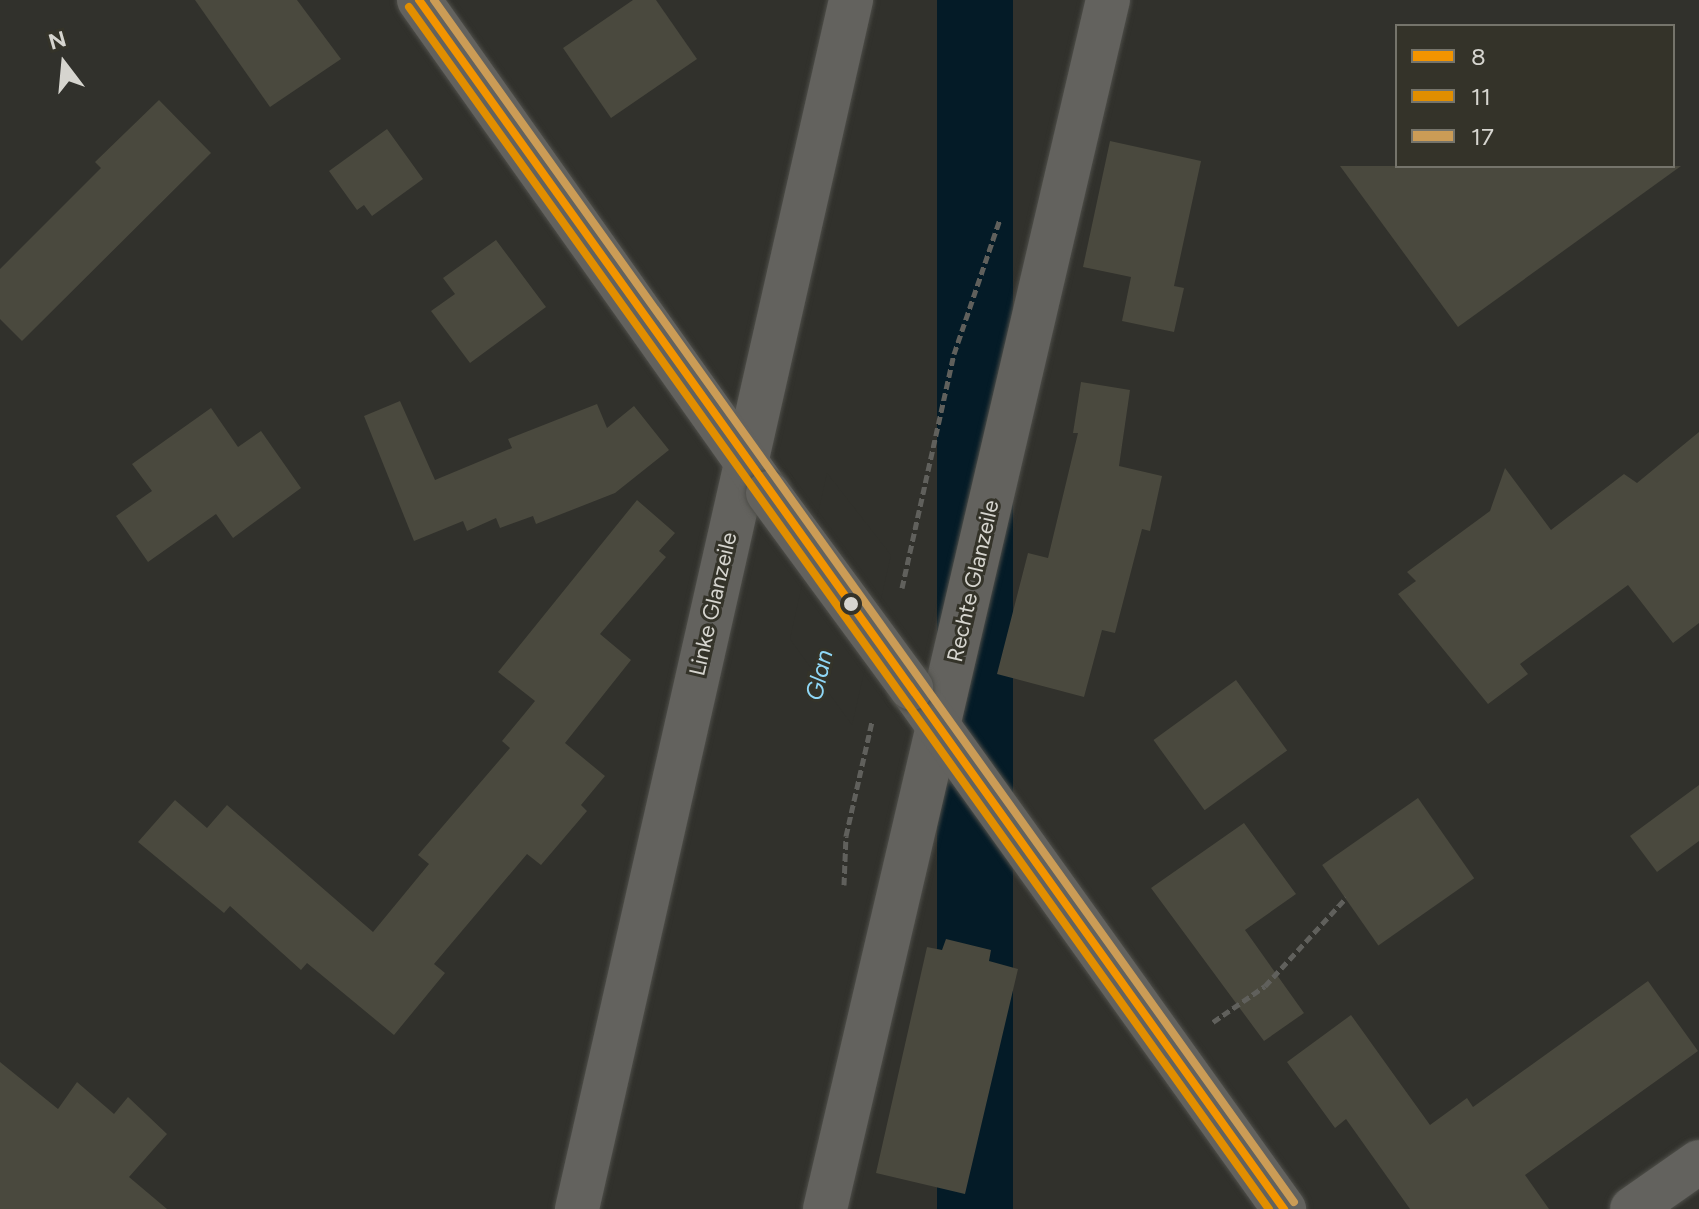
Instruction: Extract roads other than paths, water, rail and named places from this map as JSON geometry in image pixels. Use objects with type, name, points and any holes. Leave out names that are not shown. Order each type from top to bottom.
[{"type":"street","points":[[419,0],[757,477],[939,725],[1284,1209]]},
{"type":"street","name":"Linke Glanzeile","points":[[577,1209],[757,477],[851,0]]},
{"type":"street","name":"Rechte Glanzeile","points":[[825,1209],[1108,0]]},
{"type":"street","points":[[1632,1209],[1699,1162]]},
{"type":"water","points":[[937,0],[1013,0],[1013,1209],[937,1209]]},
{"type":"water label","name":"Glan","points":[[819,675]]}]
